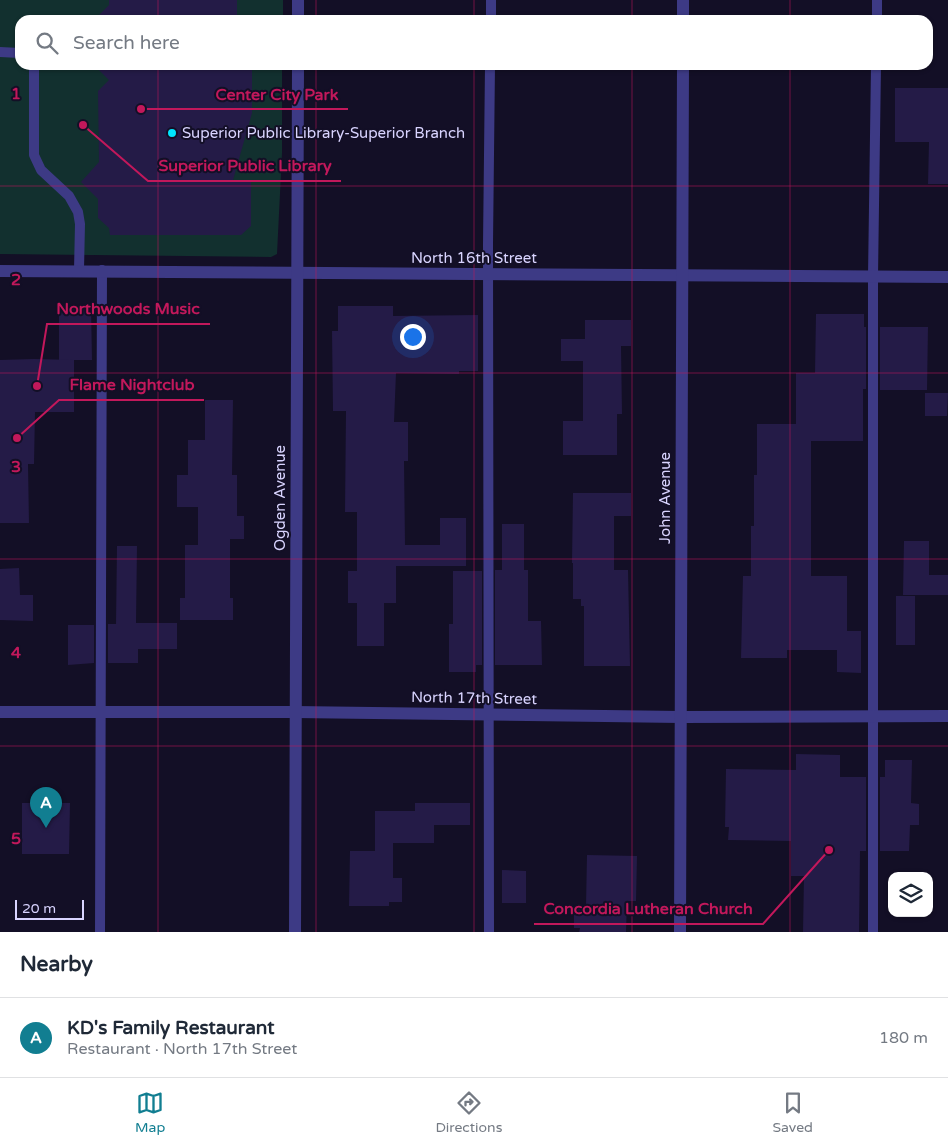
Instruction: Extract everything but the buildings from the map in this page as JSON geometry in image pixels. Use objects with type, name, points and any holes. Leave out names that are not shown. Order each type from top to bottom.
[{"type":"street","points":[[298,0],[298,15]]},
{"type":"street","points":[[683,0],[683,15]]},
{"type":"street","name":"Ogden Avenue","points":[[295,932],[298,70]]},
{"type":"street","name":"John Avenue","points":[[680,932],[683,70]]},
{"type":"street","name":"North 16th Street","points":[[0,271],[102,270],[948,277]]},
{"type":"street","name":"North 17th Street","points":[[0,712],[295,712],[681,717],[948,716]]},
{"type":"lane","points":[[491,0],[491,15]]},
{"type":"lane","points":[[877,0],[877,15]]},
{"type":"lane","points":[[0,52],[15,53]]},
{"type":"lane","points":[[34,70],[34,155],[42,170],[69,196],[78,212],[80,224],[79,270]]},
{"type":"lane","points":[[489,932],[488,274],[490,70]]},
{"type":"lane","points":[[873,932],[873,276],[876,70]]},
{"type":"lane","points":[[100,932],[102,270]]},
{"type":"green space","points":[[0,0],[283,0],[283,15],[15,15],[15,70],[282,70],[282,153],[277,254],[271,257],[0,254]]},
{"type":"place","name":"Center City Park","points":[[141,109]]},
{"type":"place","name":"Superior Public Library","points":[[83,125]]},
{"type":"place","name":"Superior Public Library-Superior Branch","points":[[172,133]]},
{"type":"place","name":"Northwoods Music","points":[[37,386]]},
{"type":"place","name":"Flame Nightclub","points":[[17,438]]},
{"type":"place","name":"KD's Family Restaurant","points":[[46,828]]},
{"type":"place","name":"Concordia Lutheran Church","points":[[829,850]]}]
